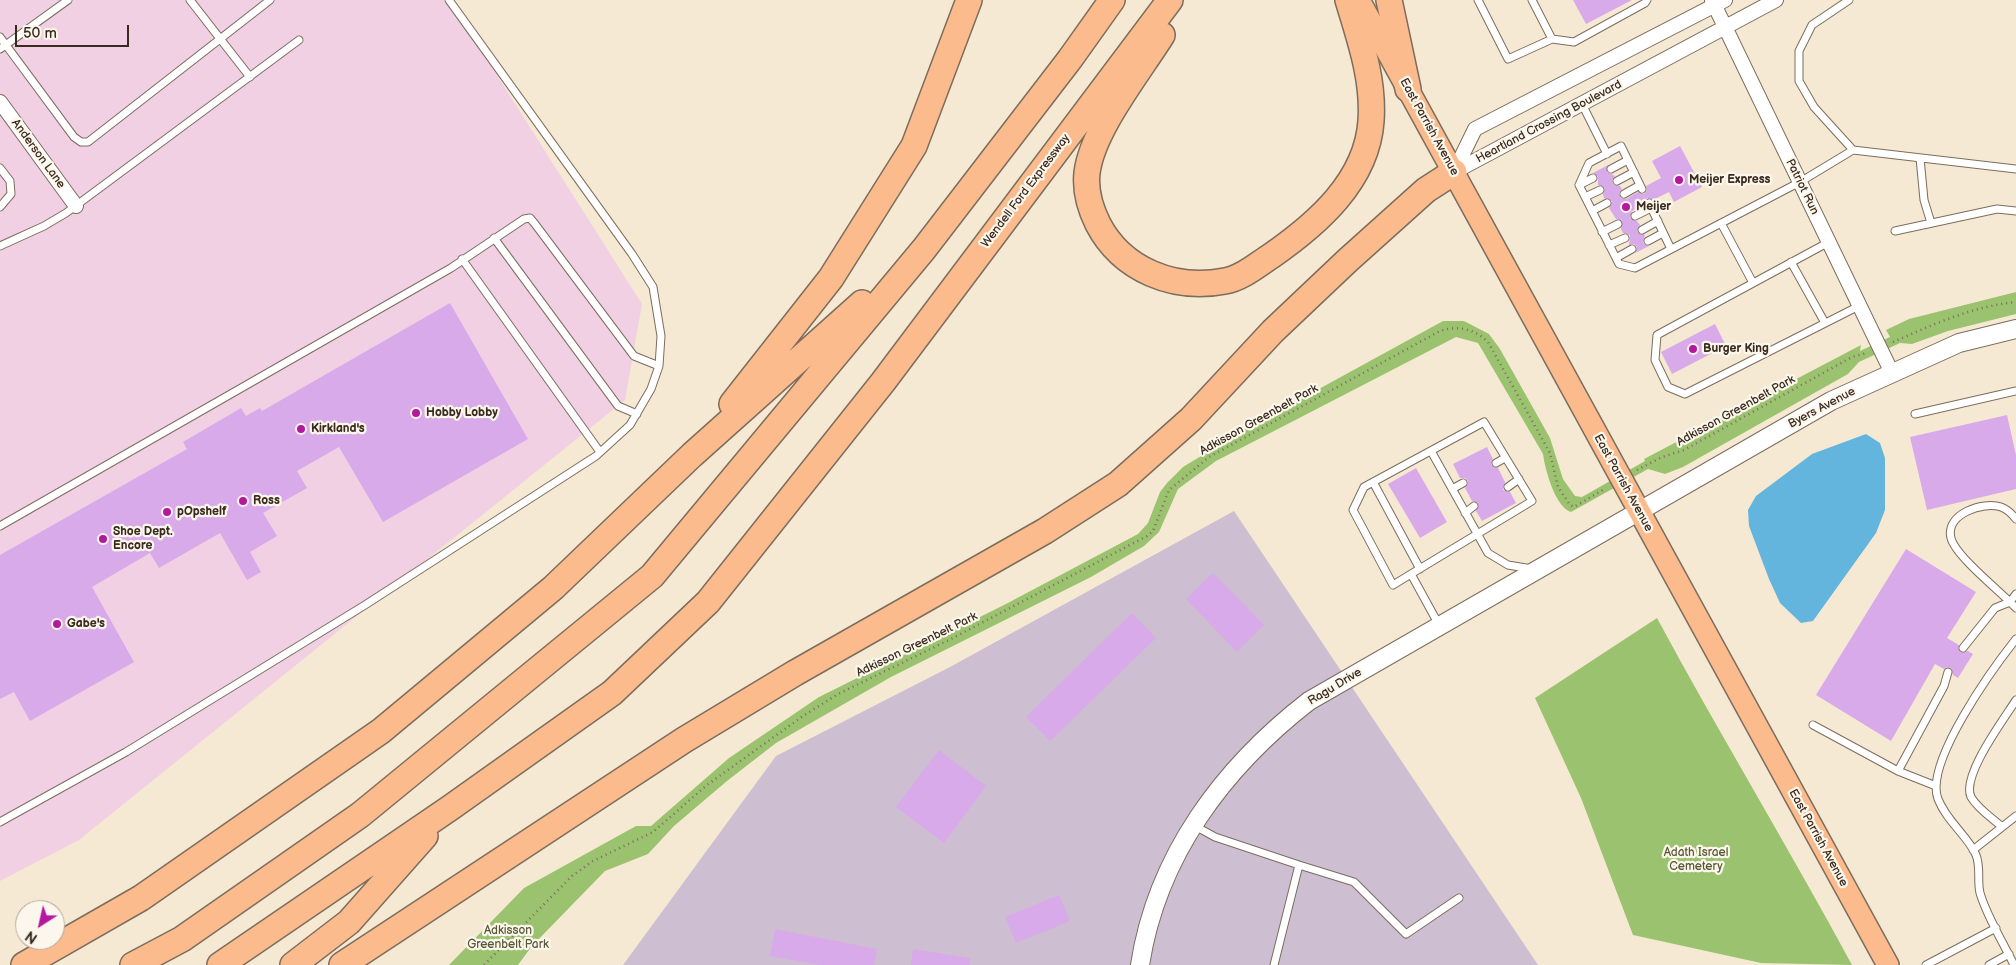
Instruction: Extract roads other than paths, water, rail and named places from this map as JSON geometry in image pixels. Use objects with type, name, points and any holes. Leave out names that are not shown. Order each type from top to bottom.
[{"type":"highway","points":[[692,455],[832,278],[914,146],[969,0]]},
{"type":"highway","points":[[133,965],[182,939],[360,815],[652,576],[924,249],[1070,59],[1112,0]]},
{"type":"highway","name":"Wendell Ford Expressway","points":[[450,808],[612,693],[708,602],[883,382],[1170,0]]},
{"type":"highway","points":[[1184,0],[1095,144],[1087,173],[1087,195],[1103,233],[1121,256],[1167,280],[1196,285],[1227,281],[1246,273],[1294,240],[1316,222],[1356,172],[1371,123],[1371,93],[1368,64],[1348,0]]},
{"type":"highway","points":[[1388,0],[1408,89]]},
{"type":"highway","points":[[342,965],[684,740],[795,673],[1045,532],[1118,484],[1191,419],[1273,332],[1348,260],[1426,190],[1454,172]]},
{"type":"highway","points":[[24,965],[141,898],[381,731],[553,588],[692,455],[924,249]]},
{"type":"highway","points":[[220,965],[450,808]]},
{"type":"highway","points":[[293,965],[349,922],[450,808]]},
{"type":"main road","name":"East Parrish Avenue","points":[[1359,0],[1888,965]]},
{"type":"street","name":"Heartland Crossing Boulevard","points":[[1454,172],[1776,0]]},
{"type":"street","name":"Heartland Crossing Boulevard","points":[[1454,172],[1475,129],[1718,2]]},
{"type":"street","name":"Patriot Run","points":[[1718,2],[1726,28],[1892,373]]},
{"type":"street","name":"Anderson Lane","points":[[0,102],[76,206]]},
{"type":"street","name":"Byers Avenue","points":[[1639,511],[1830,401],[1959,343],[2016,328]]},
{"type":"street","name":"Ragu Drive","points":[[1140,965],[1153,910],[1166,875],[1194,825],[1226,778],[1280,724],[1309,701],[1639,511]]},
{"type":"lane","points":[[3,47],[68,0]]},
{"type":"lane","points":[[190,0],[250,77]]},
{"type":"lane","points":[[0,37],[3,47],[74,136],[81,142],[88,142],[270,0]]},
{"type":"lane","points":[[0,822],[142,742],[364,605],[600,452],[630,425],[652,389],[659,366],[661,336],[653,288],[627,246],[450,0]]},
{"type":"lane","points":[[1478,0],[1508,59],[1552,38],[1574,42],[1647,0]]},
{"type":"lane","points":[[1532,0],[1552,38]]},
{"type":"lane","points":[[1849,0],[1812,25],[1799,51],[1799,81],[1814,107],[1853,150]]},
{"type":"lane","points":[[0,246],[44,226],[76,206],[299,40]]},
{"type":"lane","points":[[1582,104],[1607,154]]},
{"type":"lane","points":[[1579,185],[1590,163],[1621,146],[1641,187],[1624,194]]},
{"type":"lane","points":[[1579,185],[1619,264],[1636,268],[1800,182],[1853,150],[2016,169]]},
{"type":"lane","points":[[1920,158],[1924,200],[1931,222]]},
{"type":"lane","points":[[1611,169],[1628,160]]},
{"type":"lane","points":[[0,168],[10,181],[11,194],[0,207]]},
{"type":"lane","points":[[1617,181],[1634,172]]},
{"type":"lane","points":[[1579,185],[1594,178]]},
{"type":"lane","points":[[1585,197],[1600,190]]},
{"type":"lane","points":[[1592,211],[1607,203]]},
{"type":"lane","points":[[1635,216],[1650,206],[1671,249]]},
{"type":"lane","points":[[1895,231],[1997,209],[2016,211]]},
{"type":"lane","points":[[0,526],[450,268],[524,219],[530,218],[634,356],[659,366]]},
{"type":"lane","points":[[1642,230],[1658,221]]},
{"type":"lane","points":[[1721,223],[1753,283]]},
{"type":"lane","points":[[1602,232],[1618,224]]},
{"type":"lane","points":[[1648,241],[1663,233]]},
{"type":"lane","points":[[494,238],[618,406],[636,414]]},
{"type":"lane","points":[[1609,245],[1625,238]]},
{"type":"lane","points":[[1829,242],[1657,335],[1655,360],[1668,387],[1685,394],[1859,306]]},
{"type":"lane","points":[[1616,258],[1632,249]]},
{"type":"lane","points":[[462,259],[600,452]]},
{"type":"lane","points":[[1791,262],[1825,323]]},
{"type":"lane","points":[[1915,414],[2016,391]]},
{"type":"lane","points":[[1484,422],[1505,458],[1532,501],[1477,536],[1394,584],[1353,510],[1364,487],[1484,422]]},
{"type":"lane","points":[[1431,451],[1488,553],[1508,565],[1537,570]]},
{"type":"lane","points":[[1496,463],[1505,458]]},
{"type":"lane","points":[[1508,487],[1519,480]]},
{"type":"lane","points":[[1373,482],[1420,569]]},
{"type":"lane","points":[[1452,490],[1462,483]]},
{"type":"lane","points":[[1464,513],[1474,506]]},
{"type":"lane","points":[[2016,519],[2001,507],[1985,506],[1966,512],[1958,517],[1953,522],[1950,531],[1955,547],[2016,608]]},
{"type":"lane","points":[[1411,574],[1440,626]]},
{"type":"lane","points":[[1963,648],[1995,608],[2010,602],[2016,594]]},
{"type":"lane","points":[[2014,965],[1981,895],[1977,858],[1973,850],[1949,820],[1937,797],[1936,786],[1940,761],[1956,731],[2000,659],[2016,639]]},
{"type":"lane","points":[[1898,771],[1944,686],[1948,672]]},
{"type":"lane","points":[[2002,827],[1970,795],[1969,783],[1977,763],[2016,700]]},
{"type":"lane","points":[[1813,725],[1898,771],[1936,786]]},
{"type":"lane","points":[[1973,850],[2016,816]]},
{"type":"lane","points":[[1194,825],[1215,837],[1354,882],[1406,934],[1459,898]]},
{"type":"lane","points":[[1274,965],[1299,865]]},
{"type":"lane","points":[[1926,965],[1996,928]]},
{"type":"lane","points":[[1989,965],[2009,954]]},
{"type":"water","points":[[1866,434],[1880,443],[1885,458],[1885,510],[1876,533],[1813,621],[1801,623],[1780,603],[1749,526],[1748,510],[1756,496],[1812,454]]},
{"type":"place","name":"Meijer Express","points":[[1679,180]]},
{"type":"place","name":"Meijer","points":[[1626,207]]},
{"type":"place","name":"Burger King","points":[[1693,349]]},
{"type":"place","name":"Hobby Lobby","points":[[416,413]]},
{"type":"place","name":"Kirkland's","points":[[301,429]]},
{"type":"place","name":"Ross","points":[[243,501]]},
{"type":"place","name":"pOpshelf","points":[[167,512]]},
{"type":"place","name":"Shoe Dept. Encore","points":[[103,539]]},
{"type":"place","name":"Gabe's","points":[[57,624]]},
{"type":"park label","name":"Adath Israel Cemetery","points":[[1696,860]]},
{"type":"park label","name":"Adkisson Greenbelt Park","points":[[508,938]]}]
